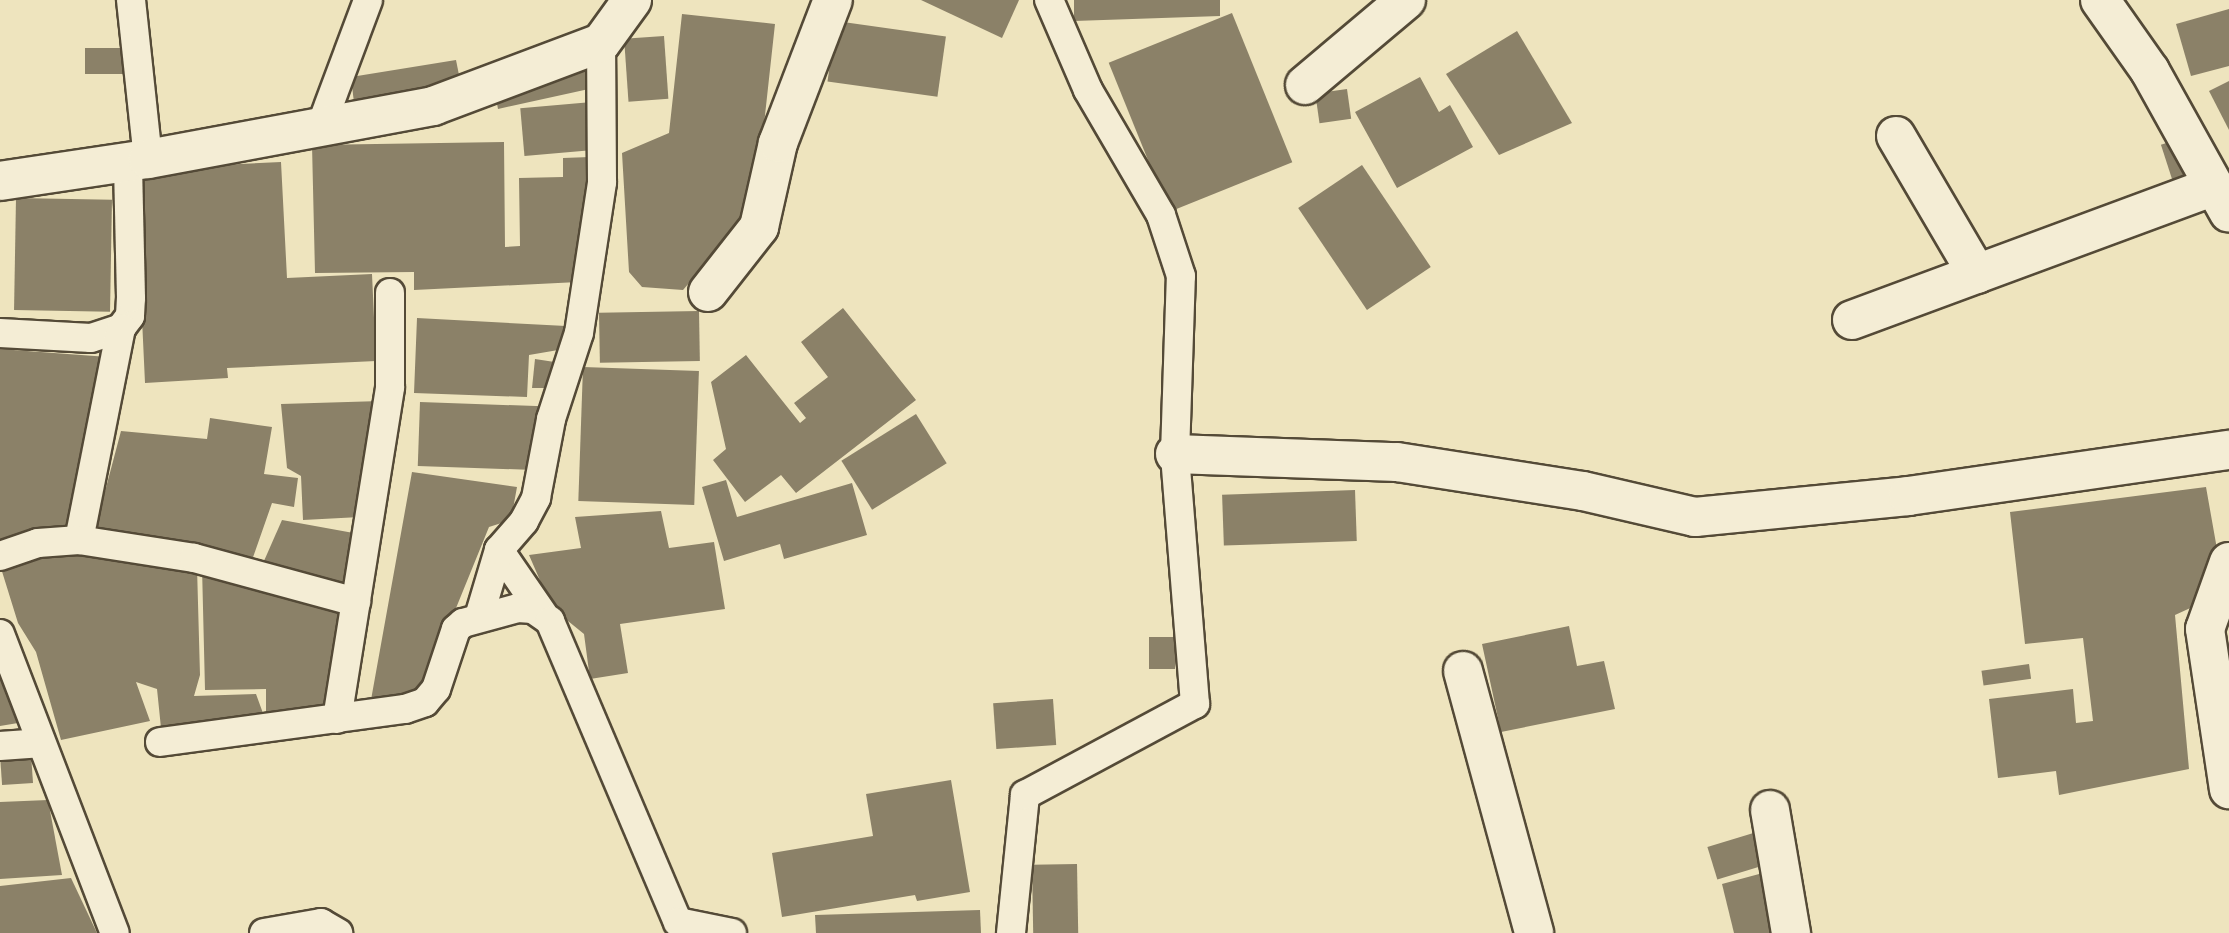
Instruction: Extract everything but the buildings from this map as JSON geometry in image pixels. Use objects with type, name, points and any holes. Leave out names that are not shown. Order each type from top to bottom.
[{"type":"street","points":[[0,181],[138,160],[433,106],[601,43],[632,0]]},
{"type":"street","points":[[708,292],[760,227],[778,143],[833,0]]},
{"type":"street","points":[[1305,85],[1406,0]]},
{"type":"street","points":[[1852,320],[1977,274],[2220,200],[2150,71],[2100,0]]},
{"type":"street","points":[[1896,136],[1977,274]]},
{"type":"street","points":[[1175,454],[1397,462],[1583,491],[1695,517],[1908,496],[2229,450]]},
{"type":"street","points":[[2229,562],[2205,629],[2229,789]]},
{"type":"street","points":[[1463,671],[1534,933]]},
{"type":"street","points":[[1770,810],[1791,933]]},
{"type":"lane","points":[[79,540],[121,328],[130,316],[138,160],[131,0]]},
{"type":"lane","points":[[321,126],[368,0]]},
{"type":"lane","points":[[1011,933],[1025,795],[1195,704],[1175,454],[1181,276],[1161,215],[1088,90],[1049,0]]},
{"type":"lane","points":[[479,617],[499,550],[524,521],[536,498],[551,419],[579,332],[602,182],[601,43]]},
{"type":"lane","points":[[337,719],[390,387],[390,293]]},
{"type":"lane","points":[[0,333],[90,338],[121,328]]},
{"type":"lane","points":[[0,556],[38,544],[79,540],[194,558],[356,602]]},
{"type":"lane","points":[[499,550],[543,614],[678,922],[732,933]]},
{"type":"lane","points":[[160,742],[384,715],[425,702],[446,669],[456,629],[479,617],[518,608],[543,614]]},
{"type":"lane","points":[[0,634],[39,743],[115,933]]},
{"type":"lane","points":[[0,746],[39,743]]},
{"type":"lane","points":[[264,933],[321,923],[338,933]]}]
